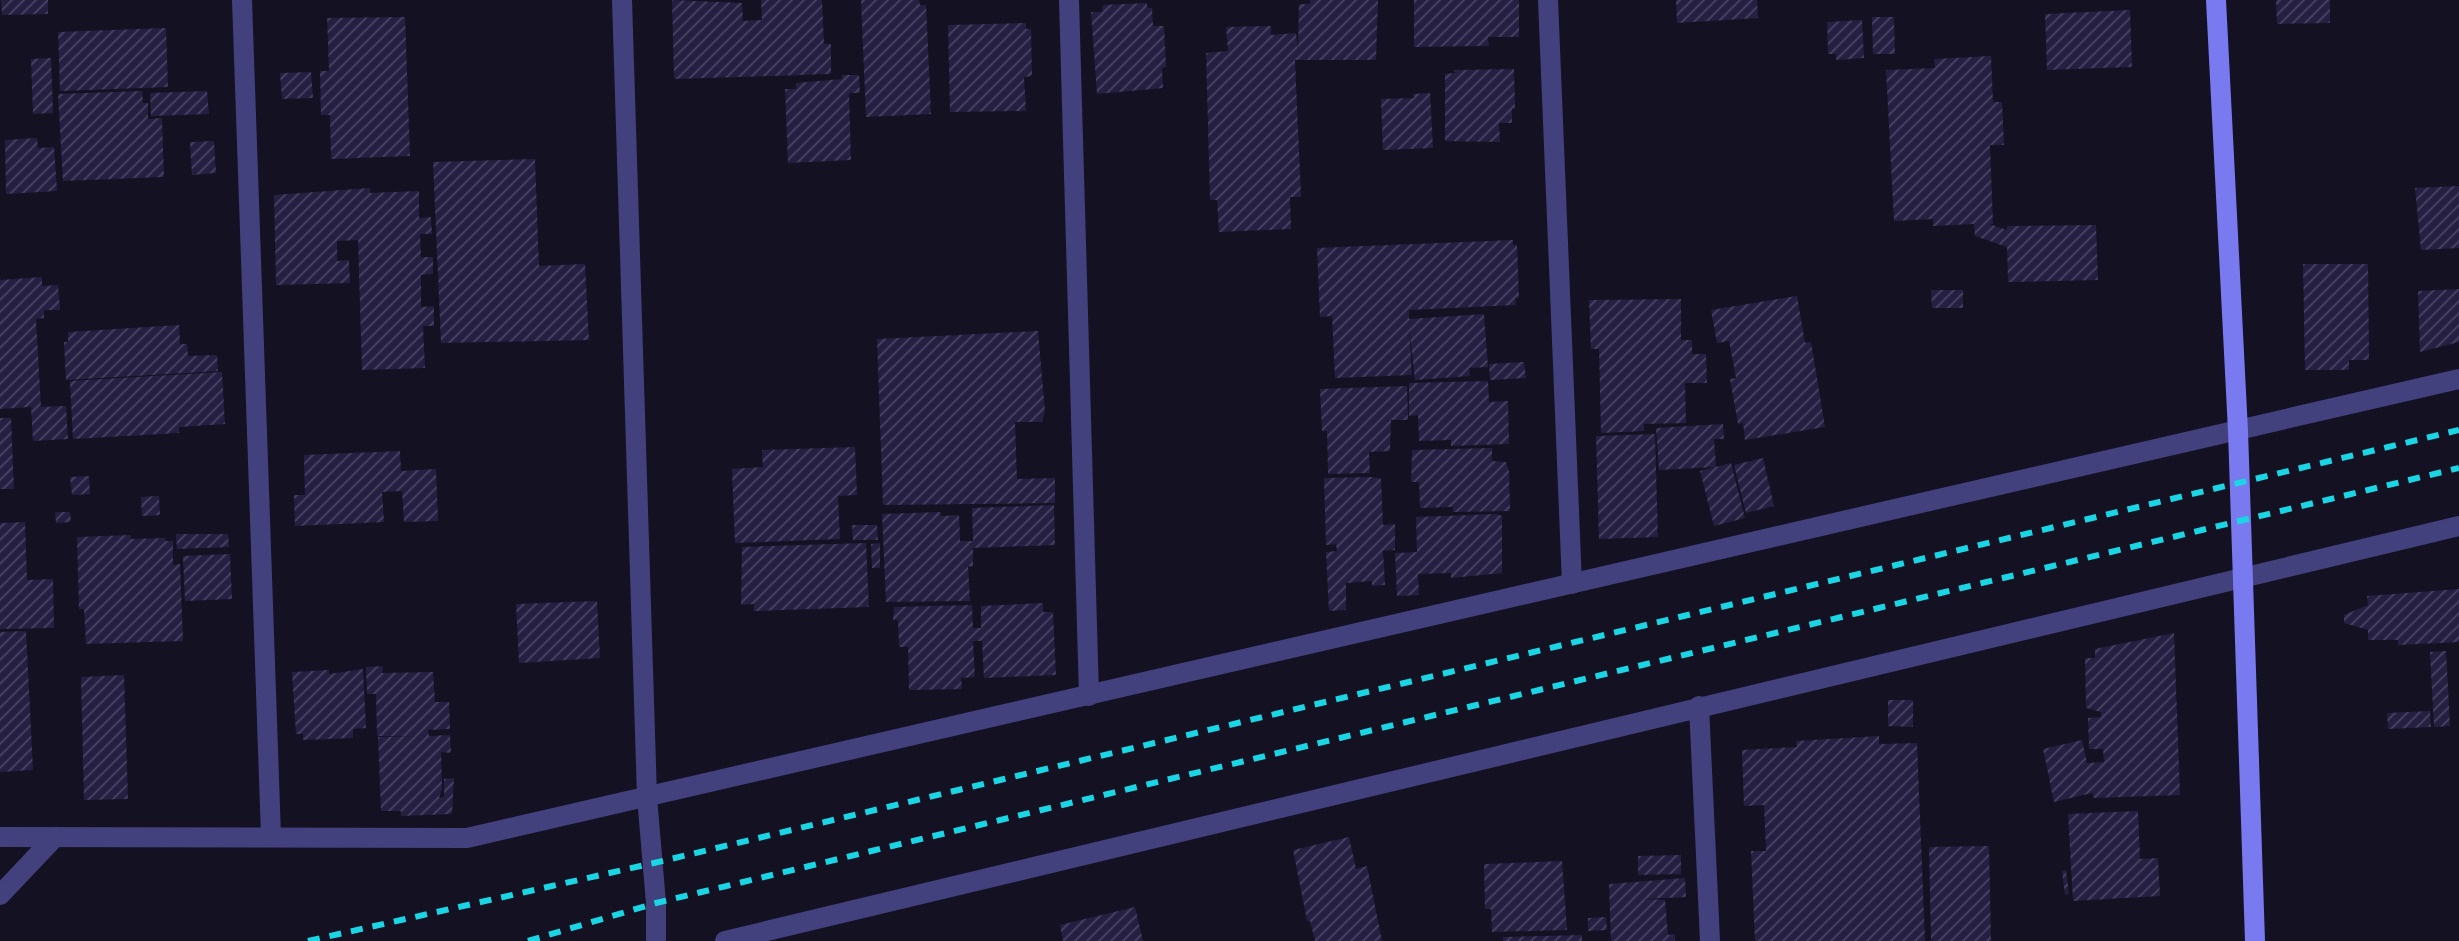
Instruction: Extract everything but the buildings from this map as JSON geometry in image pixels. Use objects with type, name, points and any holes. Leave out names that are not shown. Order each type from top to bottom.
[{"type":"street","points":[[242,0],[271,836]]},
{"type":"street","points":[[622,0],[647,797],[655,876],[656,941]]},
{"type":"street","points":[[1069,0],[1089,696]]},
{"type":"street","points":[[1548,0],[1572,584]]},
{"type":"street","points":[[2216,0],[2238,431],[2240,577],[2255,941]]},
{"type":"street","points":[[0,837],[467,838],[2459,379]]},
{"type":"street","points":[[725,941],[2459,526]]},
{"type":"street","points":[[1699,706],[1710,941]]},
{"type":"street","points":[[0,895],[55,837]]},
{"type":"railway","points":[[308,941],[654,863],[2459,430]]},
{"type":"railway","points":[[528,941],[656,903],[2459,468]]}]
